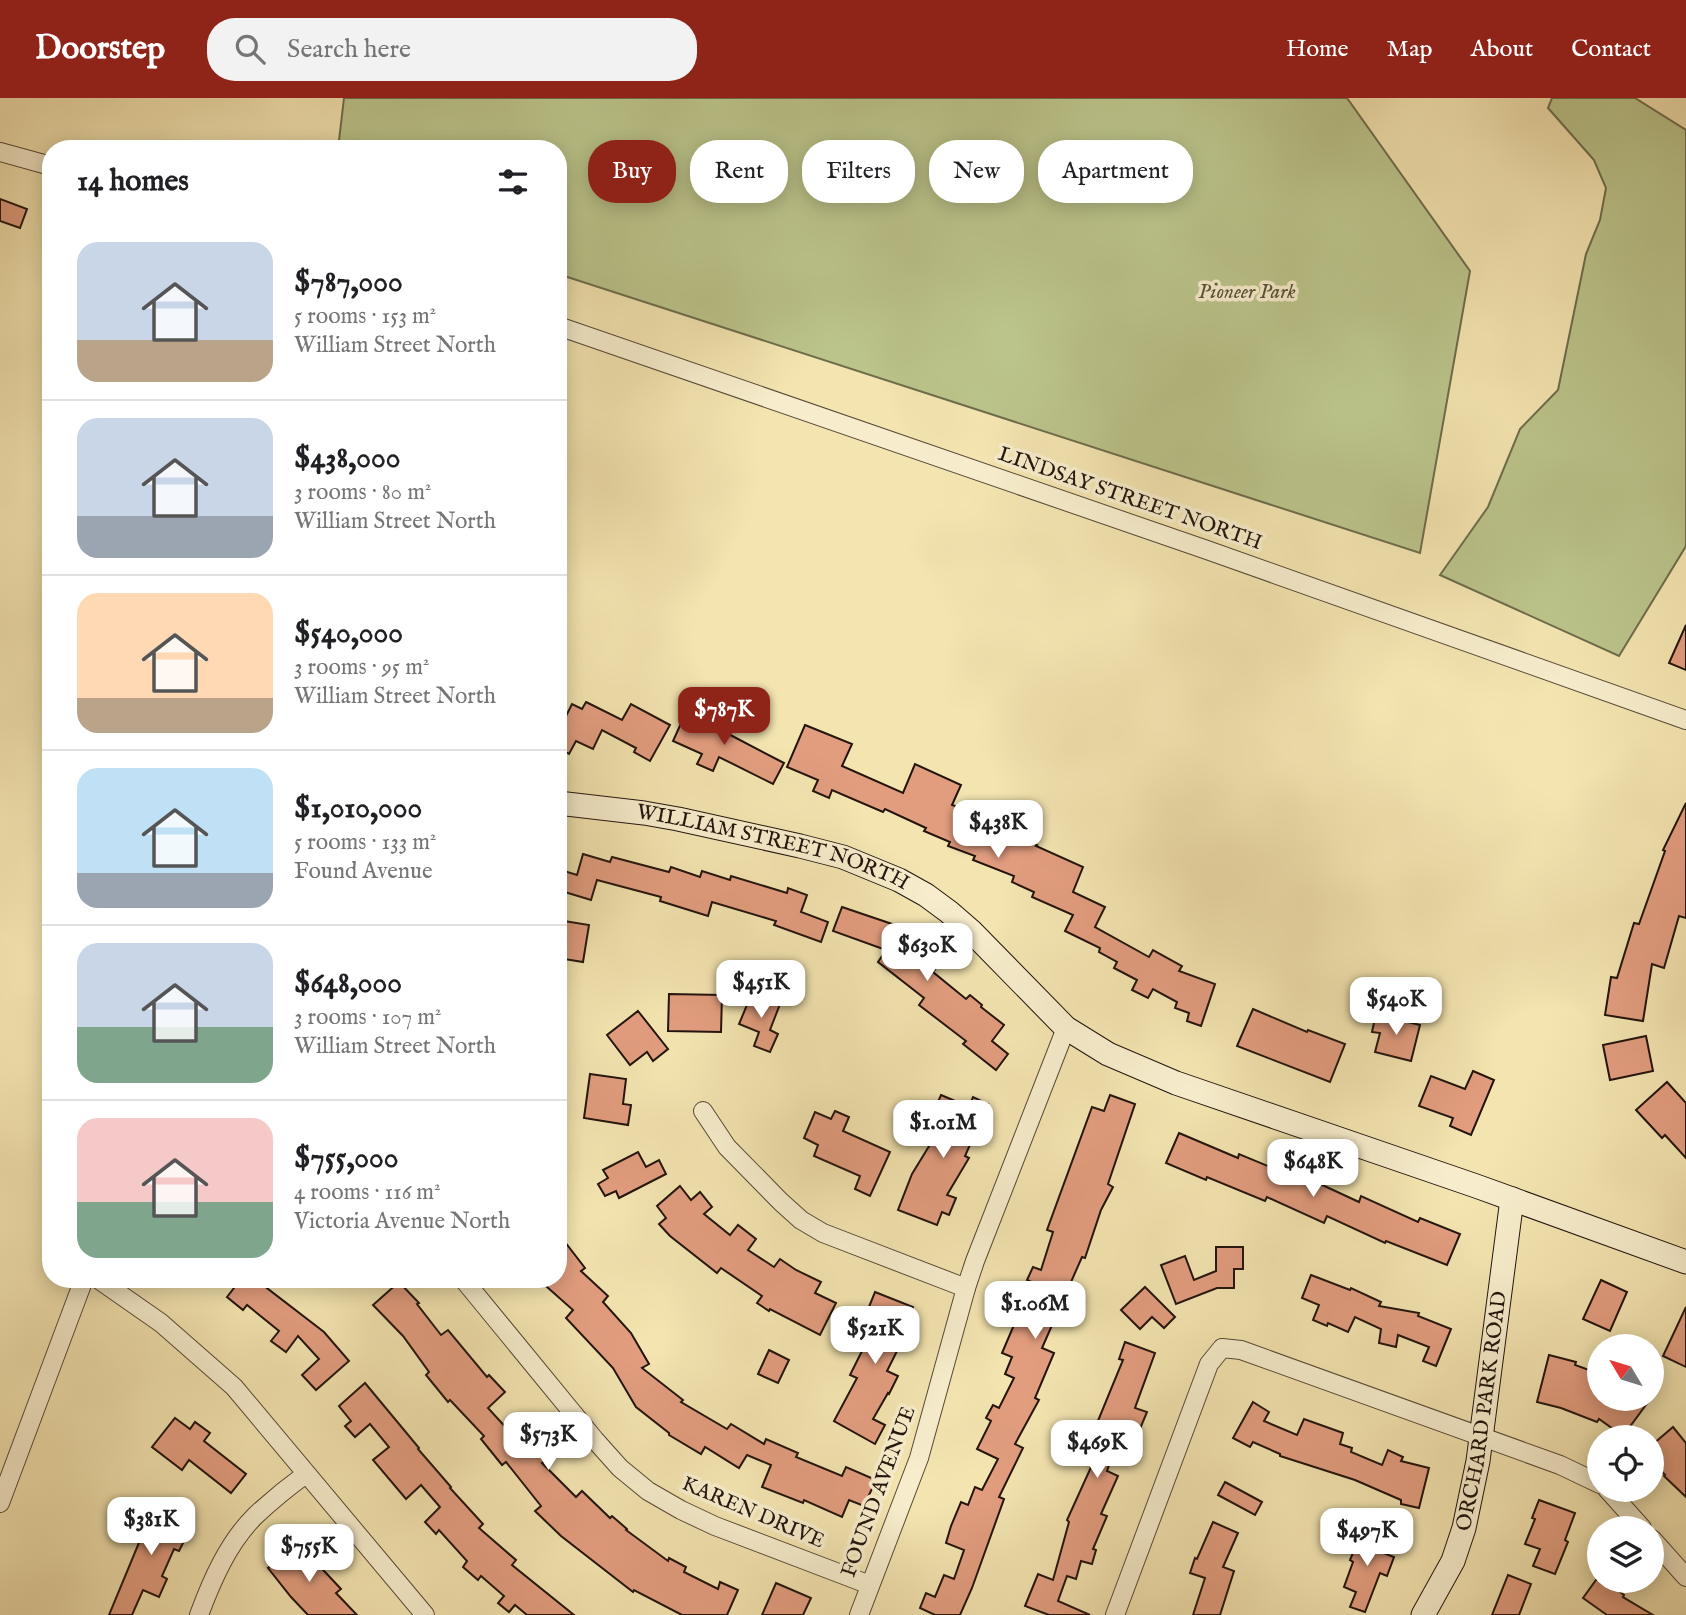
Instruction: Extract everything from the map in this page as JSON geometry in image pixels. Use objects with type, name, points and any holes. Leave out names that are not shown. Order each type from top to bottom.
[{"type":"street","points":[[0,152],[42,164]]},
{"type":"street","name":"LINDSAY STREET NORTH","points":[[567,329],[1194,545],[1686,720]]},
{"type":"street","name":"WILLIAM STREET NORTH","points":[[567,804],[656,815],[843,857],[899,880],[926,895],[972,932],[1066,1028],[1108,1054],[1176,1083],[1686,1262]]},
{"type":"street","name":"FOUND AVENUE","points":[[859,1615],[922,1450],[966,1288],[1066,1028]]},
{"type":"street","points":[[703,1111],[727,1147],[801,1220],[823,1233],[966,1288]]},
{"type":"street","name":"ORCHARD PARK ROAD","points":[[1423,1615],[1453,1561],[1464,1528],[1482,1437],[1512,1199]]},
{"type":"street","points":[[0,1503],[81,1288]]},
{"type":"street","points":[[110,1288],[160,1324],[234,1387],[425,1615]]},
{"type":"street","name":"KAREN DRIVE","points":[[470,1288],[595,1440],[621,1468],[648,1491],[715,1526],[870,1585]]},
{"type":"street","points":[[1115,1615],[1209,1364],[1222,1348],[1241,1350],[1560,1465],[1587,1478]]},
{"type":"street","points":[[198,1615],[216,1573],[232,1545],[254,1517],[306,1474]]},
{"type":"street","points":[[1619,1502],[1631,1516]]},
{"type":"street","points":[[1664,1552],[1686,1577]]},
{"type":"green space","name":"Pioneer Park","points":[[344,98],[1347,98],[1470,271],[1420,553],[567,277],[567,140],[339,140]]},
{"type":"green space","points":[[1552,98],[1635,98],[1686,130],[1686,546],[1619,656],[1440,575],[1488,507],[1520,429],[1558,390],[1586,254],[1600,220],[1606,188],[1594,160],[1548,108]]},
{"type":"building","points":[[0,199],[27,209],[20,228],[0,221]]},
{"type":"building","points":[[1686,625],[1686,670],[1669,663]]},
{"type":"building","points":[[586,702],[622,720],[631,704],[670,725],[650,761],[634,752],[636,748],[602,730],[593,749],[576,741],[569,754],[567,714],[572,704],[582,709]]},
{"type":"building","points":[[688,708],[720,722],[717,728],[784,763],[773,784],[719,757],[713,771],[697,764],[702,754],[673,741]]},
{"type":"building","points":[[805,725],[852,744],[842,766],[903,793],[915,764],[961,785],[952,805],[995,820],[994,825],[1083,867],[1073,892],[1105,907],[1095,927],[1149,957],[1153,950],[1182,966],[1179,971],[1215,984],[1201,1026],[1187,1021],[1189,1013],[1175,1008],[1177,1002],[1153,989],[1148,998],[1132,990],[1137,980],[1114,968],[1117,962],[1099,952],[1100,948],[1065,931],[1073,915],[1032,897],[1034,892],[1012,882],[1014,876],[973,860],[975,856],[948,846],[950,842],[885,809],[883,812],[832,790],[829,798],[813,791],[818,780],[787,767]]},
{"type":"building","points":[[1686,803],[1686,918],[1679,916],[1664,968],[1652,964],[1643,1021],[1605,1015],[1611,977],[1617,978],[1634,923],[1639,924],[1665,851],[1663,850]]},
{"type":"building","points":[[583,854],[610,862],[612,857],[669,872],[671,867],[700,877],[702,871],[730,880],[731,876],[787,893],[788,888],[807,895],[801,912],[828,922],[821,942],[774,925],[776,921],[712,902],[708,916],[660,901],[661,897],[597,880],[591,900],[567,893],[567,872],[577,875]]},
{"type":"building","points":[[842,907],[895,925],[941,962],[933,972],[966,999],[970,995],[1004,1025],[992,1041],[1008,1054],[996,1070],[963,1044],[966,1041],[919,1005],[924,998],[878,962],[886,950],[833,931]]},
{"type":"building","points":[[567,921],[589,925],[583,962],[567,959]]},
{"type":"building","points":[[752,993],[780,1004],[770,1030],[778,1034],[770,1052],[754,1046],[759,1032],[739,1024]]},
{"type":"building","points":[[669,994],[722,995],[721,1032],[668,1031]]},
{"type":"building","points":[[1253,1009],[1307,1032],[1308,1030],[1345,1044],[1330,1082],[1237,1046]]},
{"type":"building","points":[[638,1011],[668,1049],[653,1061],[647,1052],[630,1065],[607,1035]]},
{"type":"building","points":[[1376,1014],[1420,1025],[1411,1061],[1375,1052],[1380,1033],[1372,1032]]},
{"type":"building","points":[[1646,1036],[1653,1071],[1610,1080],[1603,1045]]},
{"type":"building","points":[[1473,1071],[1494,1080],[1471,1135],[1450,1126],[1453,1118],[1419,1106],[1431,1076],[1465,1089]]},
{"type":"building","points":[[590,1074],[626,1079],[623,1104],[631,1105],[628,1125],[584,1118]]},
{"type":"building","points":[[1667,1082],[1686,1103],[1686,1158],[1665,1135],[1662,1138],[1636,1110]]},
{"type":"building","points":[[941,1095],[969,1107],[973,1097],[988,1104],[965,1156],[969,1158],[947,1195],[956,1198],[949,1215],[942,1212],[937,1225],[898,1210],[912,1174],[942,1125],[930,1120]]},
{"type":"building","points":[[1110,1095],[1135,1104],[1108,1184],[1113,1187],[1101,1210],[1085,1258],[1082,1257],[1042,1348],[1054,1353],[1035,1398],[1039,1400],[1015,1444],[1023,1448],[999,1497],[1004,1499],[972,1588],[960,1615],[935,1615],[920,1608],[926,1593],[935,1597],[944,1575],[954,1579],[964,1550],[946,1543],[951,1526],[961,1502],[968,1505],[975,1487],[982,1490],[998,1459],[977,1449],[991,1421],[986,1418],[993,1405],[999,1408],[1014,1378],[1005,1374],[1012,1357],[1002,1353],[1014,1325],[1010,1323],[1018,1306],[1024,1309],[1034,1283],[1027,1280],[1033,1267],[1041,1270],[1053,1232],[1047,1230],[1092,1107],[1104,1111]]},
{"type":"building","points":[[835,1111],[849,1117],[843,1131],[890,1152],[870,1196],[855,1189],[860,1176],[814,1156],[818,1145],[804,1138],[815,1112],[831,1119]]},
{"type":"building","points":[[1179,1133],[1238,1158],[1239,1154],[1299,1179],[1301,1175],[1359,1202],[1361,1196],[1418,1222],[1420,1218],[1460,1234],[1447,1265],[1386,1241],[1385,1243],[1327,1216],[1324,1223],[1267,1197],[1265,1201],[1166,1163]]},
{"type":"building","points":[[638,1152],[646,1167],[659,1160],[666,1174],[619,1198],[616,1191],[605,1196],[598,1184],[608,1178],[603,1170]]},
{"type":"building","points":[[680,1186],[691,1200],[700,1192],[712,1207],[704,1214],[730,1235],[738,1225],[756,1239],[748,1250],[774,1267],[780,1259],[821,1282],[815,1293],[836,1303],[820,1335],[770,1309],[769,1311],[757,1303],[762,1296],[721,1268],[717,1273],[670,1236],[659,1224],[666,1218],[657,1206]]},
{"type":"building","points":[[567,1245],[585,1268],[581,1271],[608,1296],[603,1302],[631,1333],[649,1364],[642,1368],[683,1400],[681,1402],[727,1429],[731,1424],[764,1444],[766,1439],[798,1453],[796,1457],[842,1476],[846,1467],[876,1480],[864,1506],[849,1500],[842,1517],[804,1500],[803,1503],[762,1487],[771,1465],[747,1455],[739,1468],[705,1447],[701,1454],[669,1435],[636,1407],[613,1368],[566,1318],[573,1310],[548,1288],[567,1288]]},
{"type":"building","points":[[1216,1247],[1243,1247],[1243,1269],[1234,1269],[1234,1288],[1217,1288],[1176,1304],[1161,1265],[1185,1256],[1194,1280],[1216,1271]]},
{"type":"building","points":[[1311,1275],[1350,1290],[1351,1288],[1381,1302],[1379,1306],[1419,1313],[1418,1316],[1451,1329],[1436,1366],[1423,1361],[1429,1347],[1398,1335],[1396,1347],[1379,1343],[1381,1329],[1355,1317],[1348,1332],[1313,1320],[1319,1305],[1302,1298]]},
{"type":"building","points":[[1601,1280],[1627,1292],[1610,1331],[1583,1319]]},
{"type":"building","points":[[1145,1287],[1175,1317],[1164,1328],[1152,1317],[1140,1329],[1121,1310]]},
{"type":"building","points":[[234,1288],[267,1288],[324,1332],[349,1361],[316,1390],[302,1375],[319,1359],[298,1336],[286,1352],[271,1341],[279,1331],[247,1305],[243,1310],[227,1297]]},
{"type":"building","points":[[392,1288],[405,1288],[419,1303],[417,1304],[441,1335],[448,1330],[487,1377],[489,1375],[505,1392],[488,1408],[511,1433],[524,1421],[553,1455],[542,1463],[576,1497],[582,1491],[610,1518],[612,1516],[626,1530],[668,1561],[669,1558],[686,1567],[684,1572],[718,1589],[720,1582],[738,1590],[727,1615],[682,1615],[634,1590],[633,1592],[561,1536],[535,1511],[541,1506],[506,1462],[502,1465],[481,1439],[484,1436],[450,1400],[448,1402],[426,1375],[429,1372],[403,1336],[373,1305]]},
{"type":"building","points":[[875,1292],[913,1307],[906,1325],[913,1328],[905,1347],[900,1345],[887,1371],[898,1376],[873,1419],[885,1425],[875,1444],[834,1421],[857,1378],[850,1375],[871,1333],[860,1329]]},
{"type":"building","points":[[1686,1307],[1686,1367],[1664,1356]]},
{"type":"building","points":[[1125,1342],[1155,1353],[1135,1408],[1147,1412],[1132,1448],[1117,1442],[1107,1471],[1118,1476],[1101,1514],[1107,1516],[1093,1549],[1096,1550],[1092,1564],[1081,1561],[1076,1579],[1067,1576],[1058,1601],[1090,1615],[1049,1615],[1025,1606],[1038,1574],[1053,1580],[1069,1522],[1067,1520],[1097,1454],[1086,1450],[1123,1360],[1119,1359]]},
{"type":"building","points":[[769,1350],[789,1360],[778,1383],[758,1374]]},
{"type":"building","points":[[1549,1355],[1576,1362],[1575,1365],[1587,1369],[1587,1411],[1641,1411],[1631,1425],[1607,1425],[1599,1419],[1597,1422],[1537,1402]]},
{"type":"building","points":[[365,1383],[450,1488],[483,1524],[479,1528],[516,1560],[512,1565],[574,1615],[527,1615],[515,1605],[509,1612],[498,1603],[504,1596],[481,1576],[478,1580],[463,1567],[467,1561],[439,1530],[436,1534],[425,1522],[440,1507],[421,1485],[406,1499],[373,1460],[389,1447],[370,1424],[355,1437],[345,1426],[351,1421],[339,1406]]},
{"type":"building","points":[[1253,1402],[1269,1412],[1264,1421],[1297,1435],[1304,1419],[1343,1433],[1340,1444],[1352,1448],[1351,1452],[1382,1465],[1388,1450],[1403,1457],[1401,1461],[1429,1468],[1419,1508],[1401,1504],[1401,1500],[1355,1480],[1280,1456],[1253,1442],[1250,1447],[1233,1438]]},
{"type":"building","points":[[175,1418],[190,1429],[195,1422],[210,1433],[204,1441],[246,1474],[231,1493],[189,1460],[182,1470],[152,1447]]},
{"type":"building","points":[[1673,1427],[1686,1443],[1686,1497],[1664,1476],[1664,1435]]},
{"type":"building","points":[[1225,1482],[1262,1502],[1255,1515],[1218,1495]]},
{"type":"building","points":[[160,1498],[188,1512],[178,1533],[186,1537],[179,1551],[174,1549],[162,1576],[167,1579],[159,1597],[143,1590],[132,1615],[109,1615],[143,1533]]},
{"type":"building","points":[[1539,1500],[1575,1513],[1565,1540],[1568,1542],[1555,1574],[1533,1566],[1540,1549],[1525,1544]]},
{"type":"building","points":[[1213,1522],[1238,1533],[1223,1567],[1234,1571],[1220,1615],[1193,1615],[1205,1578],[1190,1573]]},
{"type":"building","points":[[1363,1528],[1384,1537],[1378,1551],[1394,1557],[1387,1576],[1380,1573],[1365,1612],[1350,1607],[1356,1592],[1344,1587],[1353,1562],[1350,1560]]},
{"type":"building","points":[[301,1541],[313,1556],[311,1557],[341,1589],[336,1593],[357,1615],[308,1615],[268,1568]]},
{"type":"building","points":[[1508,1575],[1531,1584],[1519,1615],[1492,1615]]},
{"type":"building","points":[[776,1583],[811,1598],[803,1615],[762,1615]]},
{"type":"building","points":[[1587,1592],[1621,1593],[1623,1597],[1653,1615],[1607,1615],[1583,1598]]}]
